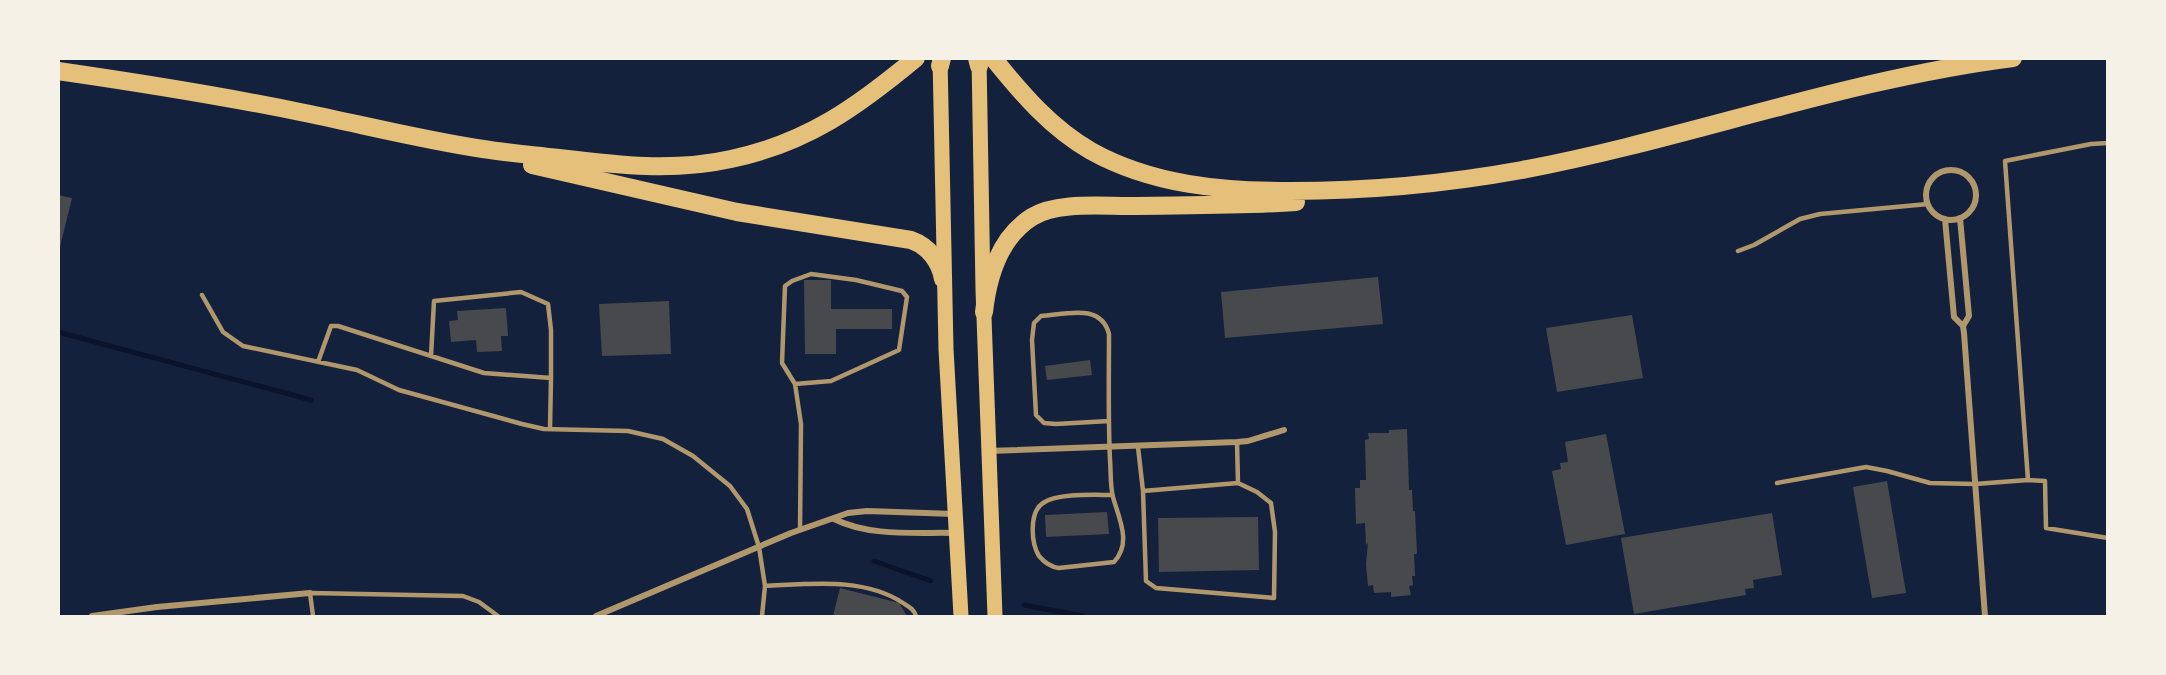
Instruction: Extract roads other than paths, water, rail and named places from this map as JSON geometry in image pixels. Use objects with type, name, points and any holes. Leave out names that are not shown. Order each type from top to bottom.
[{"type":"highway","points":[[58,71],[140,83],[490,150],[630,166],[674,167],[711,163],[776,146],[816,129],[855,106],[916,58]]},
{"type":"highway","points":[[984,312],[992,273],[1004,244],[1027,221],[1049,210],[1088,207],[1283,203],[1343,198],[1524,170],[1891,79],[2013,58]]},
{"type":"highway","points":[[982,60],[1054,125],[1090,150],[1145,174],[1203,186],[1262,191],[1363,189],[1432,184]]},
{"type":"highway","points":[[423,138],[714,207],[910,240],[924,247],[936,259],[943,279]]},
{"type":"main road","points":[[982,60],[984,312],[995,616]]},
{"type":"main road","points":[[941,61],[943,279],[954,514],[962,616]]},
{"type":"street","points":[[1953,170],[1961,172],[1974,183],[1976,192],[1973,208],[1960,218],[1946,219],[1932,211],[1928,204],[1927,187],[1937,174],[1953,170]]},
{"type":"street","points":[[1960,218],[1969,316],[1963,326],[1985,616]]},
{"type":"street","points":[[1946,219],[1954,317],[1963,326]]},
{"type":"street","points":[[989,451],[1237,442],[1284,430]]},
{"type":"street","points":[[596,616],[800,530],[848,513],[867,511],[954,514]]},
{"type":"street","points":[[834,519],[865,530],[956,534]]},
{"type":"street","points":[[92,616],[157,607],[310,593]]},
{"type":"street","points":[[157,607],[158,616]]},
{"type":"lane","points":[[2028,480],[2005,161],[2091,144],[2108,143]]},
{"type":"lane","points":[[1738,251],[1754,245],[1800,219],[1820,214],[1928,204]]},
{"type":"lane","points":[[795,384],[831,381],[899,350],[907,297],[902,291],[890,288],[856,280],[811,274],[784,286],[782,363],[795,384],[801,424],[800,530]]},
{"type":"lane","points":[[431,357],[434,301],[521,292],[548,304],[551,330],[550,429]]},
{"type":"lane","points":[[202,295],[223,332],[243,346],[357,370],[399,390],[522,424],[550,429],[628,431],[663,439],[693,456],[729,486],[747,509],[759,547],[765,586],[762,616]]},
{"type":"lane","points":[[1109,421],[1056,424],[1044,423],[1036,415],[1032,340],[1034,323],[1041,316],[1087,313],[1098,316],[1106,324],[1109,334],[1112,495],[1120,517],[1124,544],[1120,555],[1114,562],[1059,568],[1051,567],[1039,555],[1032,529],[1033,516],[1040,505],[1050,499],[1112,495]]},
{"type":"lane","points":[[318,362],[331,326],[338,326],[484,373],[551,378]]},
{"type":"lane","points":[[1237,442],[1238,483]]},
{"type":"lane","points":[[1138,447],[1143,491],[1146,581],[1156,588],[1274,598],[1275,532],[1271,503],[1257,492],[1238,483],[1143,491]]},
{"type":"lane","points":[[1777,483],[1866,467],[1930,483],[1976,484],[2044,481],[2046,528],[2108,538]]},
{"type":"lane","points":[[765,586],[823,584],[853,586],[891,595],[914,611],[916,616]]},
{"type":"lane","points":[[313,616],[310,593],[463,596],[479,602],[498,616]]},
{"type":"waterway","points":[[58,332],[311,400]]},
{"type":"waterway","points":[[874,561],[931,581]]},
{"type":"waterway","points":[[1024,605],[1083,616]]}]
